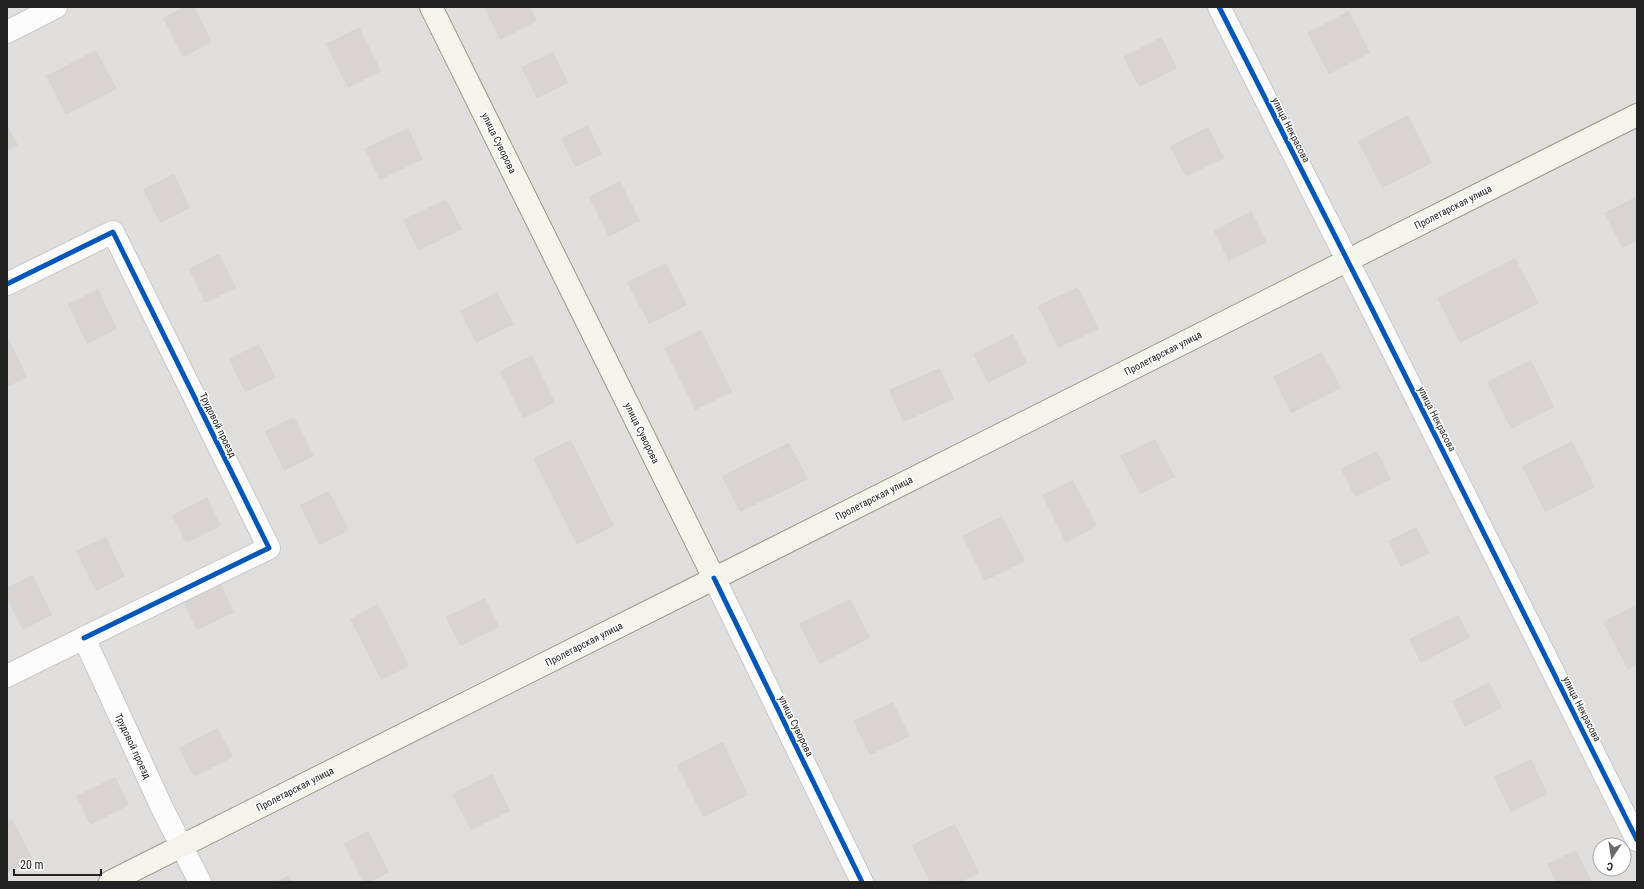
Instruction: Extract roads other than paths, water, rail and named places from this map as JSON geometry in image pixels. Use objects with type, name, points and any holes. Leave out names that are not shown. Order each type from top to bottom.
[{"type":"main road","name":"улица Суворова","points":[[431,7],[714,578]]},
{"type":"main road","name":"Пролетарская улица","points":[[110,882],[1637,115]]},
{"type":"street","points":[[7,32],[56,7]]},
{"type":"street","name":"улица Некрасова","points":[[1219,7],[1637,840]]},
{"type":"street","name":"Трудовой проезд","points":[[7,284],[113,232],[268,548],[7,676]]},
{"type":"street","name":"улица Суворова","points":[[714,578],[862,882]]},
{"type":"street","name":"Трудовой проезд","points":[[84,638],[163,810],[200,882]]}]
